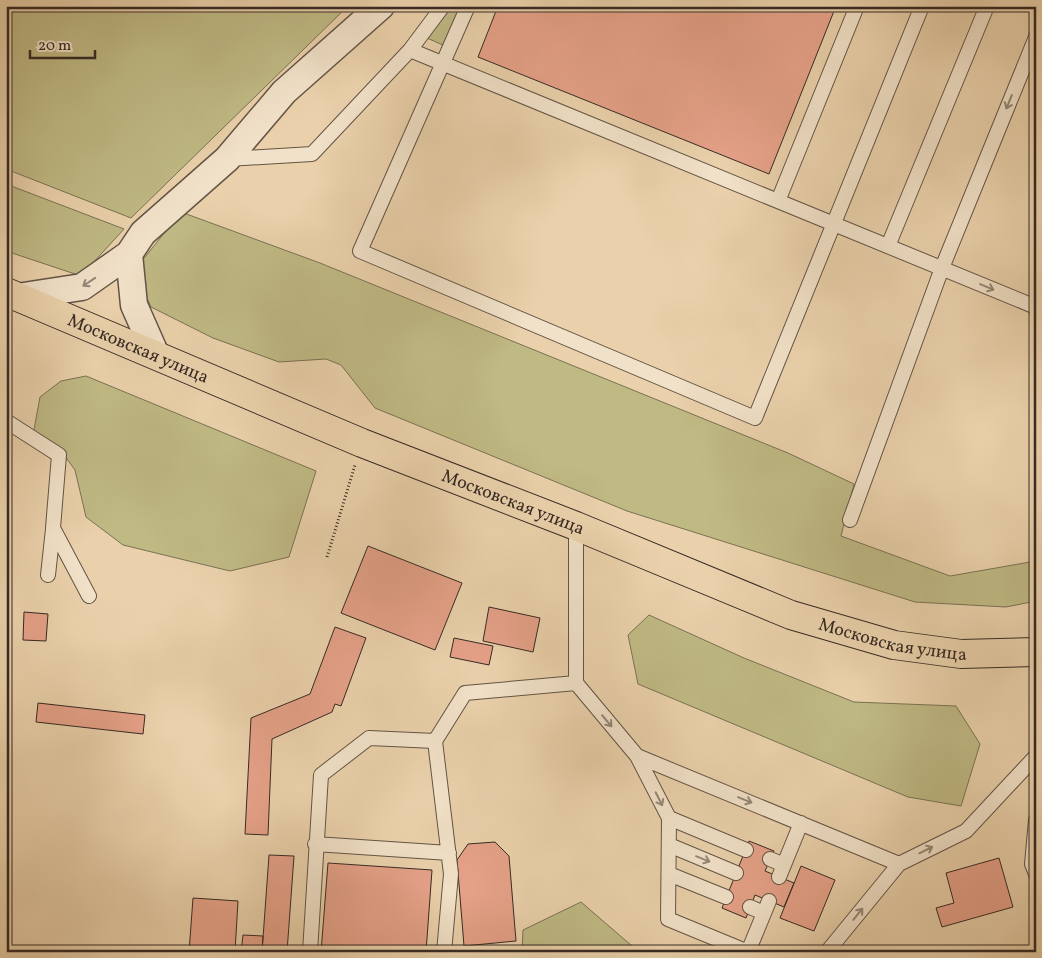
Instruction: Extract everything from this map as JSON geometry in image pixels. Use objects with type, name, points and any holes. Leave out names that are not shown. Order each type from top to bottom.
[{"type":"main road","name":"Московская улица","points":[[12,294],[362,443],[576,526],[791,615],[894,645],[961,654],[1036,652]]},
{"type":"street","points":[[12,294],[82,287],[129,254],[143,233],[227,159],[284,92],[381,6]]},
{"type":"street","points":[[129,254],[134,305],[156,355]]},
{"type":"lane","points":[[227,159],[312,154],[410,50],[443,6]]},
{"type":"lane","points":[[468,6],[360,251],[755,418],[922,6]]},
{"type":"lane","points":[[778,201],[857,6]]},
{"type":"lane","points":[[888,246],[987,6]]},
{"type":"lane","points":[[850,520],[942,268],[1032,59],[1036,37]]},
{"type":"lane","points":[[410,50],[1036,307]]},
{"type":"lane","points":[[6,421],[59,454],[48,575]]},
{"type":"lane","points":[[576,526],[576,683],[637,756],[669,818],[668,919],[748,952],[766,907],[750,907]]},
{"type":"lane","points":[[53,528],[89,596]]},
{"type":"lane","points":[[444,952],[450,874],[435,741],[465,694],[576,683]]},
{"type":"lane","points":[[310,952],[321,775],[369,738],[435,741]]},
{"type":"lane","points":[[637,756],[899,864]]},
{"type":"lane","points":[[827,952],[899,864],[966,831],[1036,756]]},
{"type":"lane","points":[[669,818],[746,850]]},
{"type":"lane","points":[[1036,820],[1032,864],[1036,874]]},
{"type":"lane","points":[[770,860],[781,871],[801,823]]},
{"type":"lane","points":[[316,844],[449,853]]},
{"type":"lane","points":[[669,845],[736,873]]},
{"type":"lane","points":[[669,874],[726,898]]},
{"type":"path","points":[[327,557],[362,443]]},
{"type":"shaded area","points":[[6,6],[348,6],[131,218],[6,169]]},
{"type":"shaded area","points":[[453,6],[463,6],[445,46],[427,38]]},
{"type":"shaded area","points":[[6,184],[124,229],[81,276],[6,251]]},
{"type":"shaded area","points":[[181,212],[320,263],[788,453],[854,484],[841,536],[950,576],[1036,561],[1036,601],[1006,607],[915,602],[627,511],[375,408],[341,365],[326,359],[279,362],[213,338],[151,307],[141,285],[141,262]]},
{"type":"shaded area","points":[[86,376],[316,471],[289,557],[230,571],[123,545],[86,517],[75,470],[64,455],[33,435],[40,397],[61,381]]},
{"type":"shaded area","points":[[649,615],[744,658],[854,702],[956,706],[980,744],[961,806],[908,797],[638,684],[628,635]]},
{"type":"shaded area","points":[[581,902],[639,952],[522,952],[523,930]]},
{"type":"building","points":[[498,6],[836,6],[769,174],[478,57]]},
{"type":"building","points":[[368,546],[462,583],[435,650],[341,613]]},
{"type":"building","points":[[6,566],[8,566],[8,616],[6,616]]},
{"type":"building","points":[[489,607],[540,618],[533,652],[483,641]]},
{"type":"building","points":[[24,612],[48,614],[46,641],[23,640]]},
{"type":"building","points":[[335,627],[366,638],[341,706],[335,704],[332,712],[272,739],[268,835],[245,834],[251,718],[310,694]]},
{"type":"building","points":[[454,638],[493,646],[489,665],[450,657]]},
{"type":"building","points":[[38,703],[145,715],[143,734],[36,722]]},
{"type":"building","points":[[749,841],[774,851],[765,871],[794,883],[784,907],[755,895],[746,918],[722,908]]},
{"type":"building","points":[[495,842],[509,856],[516,941],[464,946],[457,860],[468,844]]},
{"type":"building","points":[[269,855],[294,856],[287,952],[262,952]]},
{"type":"building","points":[[999,858],[1013,907],[942,927],[936,908],[954,903],[946,873]]},
{"type":"building","points":[[328,863],[432,870],[426,952],[321,952]]},
{"type":"building","points":[[801,866],[835,880],[814,931],[780,918]]},
{"type":"building","points":[[193,898],[238,901],[235,952],[189,952]]},
{"type":"building","points":[[243,935],[263,936],[262,952],[241,952]]},
{"type":"building","points":[[467,949],[510,952],[467,952]]}]
